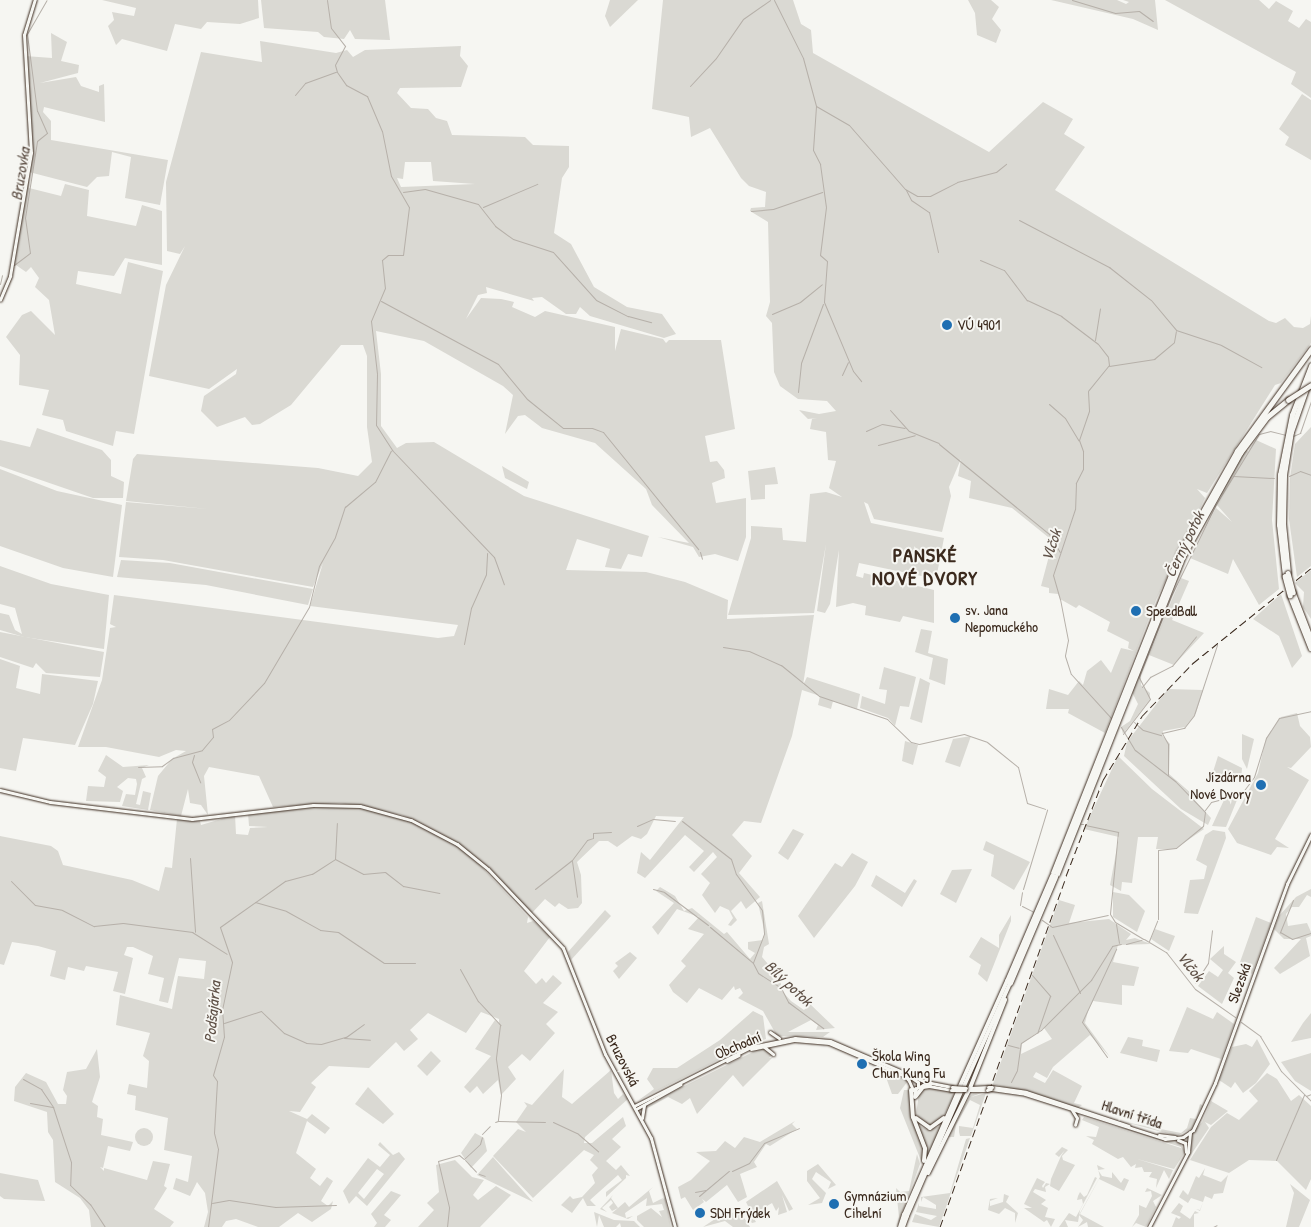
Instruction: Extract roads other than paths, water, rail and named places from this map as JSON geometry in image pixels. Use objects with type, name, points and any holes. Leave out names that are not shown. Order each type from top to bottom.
[{"type":"highway","points":[[1009,982],[1054,875],[1153,615],[1210,500],[1257,420],[1311,349]]},
{"type":"highway","points":[[1311,366],[1289,432],[1279,509],[1287,575],[1311,648]]},
{"type":"highway","points":[[1289,432],[1311,376]]},
{"type":"highway","points":[[1210,500],[1258,428],[1288,400],[1311,385]]},
{"type":"highway","points":[[1292,593],[1311,639]]},
{"type":"main road","name":"Bruzovská","points":[[0,790],[50,802],[192,819],[313,805],[381,810],[421,824],[457,844],[488,869],[530,916],[563,948],[606,1054],[642,1119],[659,1162],[675,1227]]},
{"type":"main road","name":"Slezská","points":[[1187,1137],[1201,1121],[1287,884],[1311,835]]},
{"type":"main road","points":[[918,1190],[964,1089],[985,1030],[1009,982]]},
{"type":"main road","points":[[906,1215],[964,1089],[1009,982]]},
{"type":"main road","points":[[765,1042],[769,1034],[779,1040],[774,1047]]},
{"type":"main road","name":"Obchodní","points":[[643,1103],[760,1046],[779,1040],[830,1041],[904,1073]]},
{"type":"main road","name":"Obchodní","points":[[635,1107],[765,1042],[779,1040],[809,1040],[840,1047],[906,1076],[909,1081]]},
{"type":"main road","points":[[760,1046],[773,1054]]},
{"type":"main road","points":[[904,1073],[916,1081]]},
{"type":"main road","points":[[904,1073],[926,1082]]},
{"type":"main road","points":[[909,1081],[915,1089],[917,1120],[929,1128],[940,1123],[952,1103],[964,1089]]},
{"type":"main road","points":[[909,1081],[926,1082],[952,1088]]},
{"type":"main road","points":[[916,1081],[913,1117],[925,1149],[920,1175]]},
{"type":"main road","points":[[915,1089],[930,1086],[952,1088]]},
{"type":"main road","points":[[915,1100],[920,1089],[930,1086]]},
{"type":"main road","name":"Hlavní třída","points":[[952,1088],[990,1088],[1035,1095],[1156,1134],[1187,1137]]},
{"type":"main road","name":"Hlavní třída","points":[[990,1088],[1014,1092],[1171,1140],[1187,1137]]},
{"type":"main road","points":[[631,1100],[643,1103],[642,1119]]},
{"type":"main road","points":[[902,1227],[920,1175],[952,1103]]},
{"type":"main road","points":[[1072,1110],[1076,1114],[1075,1126]]},
{"type":"main road","points":[[1149,1227],[1186,1155],[1187,1137]]},
{"type":"main road","points":[[1171,1140],[1185,1143],[1186,1155]]},
{"type":"street","points":[[0,300],[10,276],[31,153],[24,35],[35,0]]},
{"type":"waterway","name":"Bruzovka","points":[[14,265],[30,253],[25,218],[37,141],[47,133],[37,111],[27,34],[47,0]]},
{"type":"waterway","points":[[327,0],[331,28],[345,46],[335,65],[337,72],[346,85],[367,96],[382,131],[391,176],[409,207],[403,255],[388,255],[382,260],[385,288],[371,321],[377,374],[376,425],[392,450],[494,557],[504,584]]},
{"type":"waterway","points":[[690,86],[716,58],[743,19],[770,0]]},
{"type":"waterway","points":[[774,0],[803,58],[816,106],[849,125],[905,189],[917,196],[930,196],[957,182],[996,172],[1006,164]]},
{"type":"waterway","points":[[1072,0],[1115,13],[1139,11],[1153,21]]},
{"type":"waterway","points":[[295,95],[305,83],[336,72]]},
{"type":"waterway","points":[[816,106],[813,150],[820,164],[826,207],[820,255],[827,261],[824,302],[853,371],[861,381]]},
{"type":"waterway","points":[[483,207],[537,184]]},
{"type":"waterway","points":[[403,192],[425,189],[478,204],[495,226],[513,239],[553,252],[596,300],[628,316],[651,322]]},
{"type":"waterway","points":[[906,190],[911,200],[929,212],[938,252]]},
{"type":"waterway","points":[[751,211],[773,209],[822,192]]},
{"type":"waterway","points":[[1019,220],[1109,267],[1151,300],[1176,330],[1221,345],[1261,367]]},
{"type":"waterway","name":"Vlčok","points":[[980,260],[1004,270],[1027,300],[1061,316],[1098,344],[1108,357],[1109,365],[1088,391],[1089,411],[1079,440],[1083,451],[1083,469],[1076,483],[1075,509],[1053,575],[1068,640],[1065,656],[1071,674],[1111,718]]},
{"type":"waterway","name":"Bruzovka","points":[[0,284],[2,275]]},
{"type":"waterway","points":[[772,314],[800,302],[822,284]]},
{"type":"waterway","points":[[381,301],[498,364],[527,399],[563,428],[592,428],[603,432],[698,549]]},
{"type":"waterway","points":[[798,392],[801,363],[823,304]]},
{"type":"waterway","points":[[1095,340],[1100,308]]},
{"type":"waterway","points":[[1109,366],[1154,359],[1174,342],[1176,331]]},
{"type":"waterway","points":[[842,375],[848,362]]},
{"type":"waterway","name":"Černý potok","points":[[1293,436],[1300,433],[1311,401]]},
{"type":"waterway","points":[[1049,404],[1065,418],[1078,440]]},
{"type":"waterway","points":[[890,410],[909,431],[939,443]]},
{"type":"waterway","points":[[866,431],[882,424],[905,428]]},
{"type":"waterway","name":"Černý potok","points":[[1123,734],[1150,699],[1139,677],[1171,596],[1215,506],[1259,434],[1270,431],[1286,435]]},
{"type":"waterway","points":[[878,445],[915,435]]},
{"type":"waterway","points":[[939,444],[1049,534],[1060,552]]},
{"type":"waterway","points":[[138,767],[162,766],[173,758],[202,750],[213,737],[212,729],[229,720],[264,683],[309,607],[319,566],[335,537],[345,507],[375,482],[391,451]]},
{"type":"waterway","points":[[1289,476],[1300,471],[1311,475]]},
{"type":"waterway","points":[[1233,476],[1274,478]]},
{"type":"waterway","points":[[700,552],[702,559]]},
{"type":"waterway","points":[[464,644],[471,608],[486,574],[487,553]]},
{"type":"waterway","points":[[1142,687],[1150,677],[1172,666],[1196,636]]},
{"type":"waterway","points":[[1168,775],[1168,744],[1162,733],[1184,728],[1194,715],[1217,645]]},
{"type":"waterway","points":[[723,647],[749,651],[781,665],[819,696],[887,719],[911,742],[919,744],[964,734],[987,742],[1018,767],[1027,803],[1045,809]]},
{"type":"waterway","points":[[1242,793],[1254,777],[1266,738],[1279,718],[1311,711]]},
{"type":"waterway","points":[[1134,722],[1143,730],[1161,735]]},
{"type":"waterway","name":"Vlčok","points":[[1121,727],[1135,750],[1175,781],[1205,812],[1203,826],[1176,848],[1158,850],[1158,919]]},
{"type":"waterway","points":[[194,755],[192,762],[200,782]]},
{"type":"waterway","points":[[1205,810],[1211,802],[1241,794]]},
{"type":"waterway","points":[[1023,889],[1047,810]]},
{"type":"waterway","name":"Bílý potok","points":[[637,826],[653,819],[675,821]]},
{"type":"waterway","name":"Bílý potok","points":[[682,821],[731,859],[736,874],[762,910],[764,934],[753,963],[758,973],[781,988],[788,1002],[823,1028]]},
{"type":"waterway","points":[[335,859],[337,823]]},
{"type":"waterway","points":[[1085,825],[1118,832],[1110,914],[1115,922],[1143,939]]},
{"type":"waterway","name":"Bílý potok","points":[[535,889],[572,860],[587,840],[593,838],[593,833],[611,832]]},
{"type":"waterway","points":[[190,858],[195,932]]},
{"type":"waterway","name":"Podšajárka","points":[[208,1227],[218,1149],[214,1133],[217,1081],[213,1075],[224,1037],[222,1010],[232,962],[220,927],[285,881],[312,874],[335,859],[363,874],[385,872],[403,886],[439,893]]},
{"type":"waterway","points":[[572,861],[577,897]]},
{"type":"waterway","points":[[11,881],[35,905],[62,910],[94,926],[123,923],[192,932],[227,954]]},
{"type":"waterway","points":[[653,889],[664,892],[708,925]]},
{"type":"waterway","points":[[1020,905],[1022,892]]},
{"type":"waterway","points":[[1293,900],[1280,932],[1292,939],[1311,933]]},
{"type":"waterway","points":[[255,902],[286,911],[320,930],[338,932],[384,963],[415,963]]},
{"type":"waterway","points":[[1022,906],[1034,912]]},
{"type":"waterway","points":[[1042,920],[1052,927],[1108,915]]},
{"type":"waterway","name":"Vlčok","points":[[1149,941],[1157,921]]},
{"type":"waterway","name":"Vlčok","points":[[1116,924],[1119,943]]},
{"type":"waterway","points":[[710,927],[753,963]]},
{"type":"waterway","points":[[1195,983],[1208,963],[1212,930]]},
{"type":"waterway","points":[[1053,935],[1080,993]]},
{"type":"waterway","name":"Vlčok","points":[[1144,939],[1166,952],[1195,989],[1235,1017]]},
{"type":"waterway","name":"Černý potok","points":[[1126,944],[1141,940]]},
{"type":"waterway","points":[[1011,1082],[1017,1070],[1021,1043],[1041,1030],[1091,980],[1112,946],[1121,944]]},
{"type":"waterway","name":"Černý potok","points":[[1107,1057],[1082,1022],[1116,949]]},
{"type":"waterway","points":[[460,969],[478,1001],[500,1025],[496,1059],[501,1095],[498,1121],[495,1122]]},
{"type":"waterway","points":[[1032,975],[1050,996],[1037,1033]]},
{"type":"waterway","points":[[224,1023],[261,1011],[284,1033],[306,1043],[321,1044],[346,1037],[364,1024]]},
{"type":"waterway","name":"Vlčok","points":[[1241,1022],[1260,1036],[1281,1071],[1311,1101]]},
{"type":"waterway","points":[[344,1038],[370,1040]]},
{"type":"waterway","points":[[1008,1045],[1019,1048]]},
{"type":"waterway","points":[[23,1079],[41,1089],[53,1107],[71,1162],[70,1185],[90,1204],[105,1227]]},
{"type":"waterway","name":"Vlčok","points":[[1306,1096],[1311,1094]]},
{"type":"waterway","points":[[1276,1160],[1304,1095]]},
{"type":"waterway","points":[[30,1103],[53,1107]]},
{"type":"waterway","points":[[498,1121],[545,1122]]},
{"type":"waterway","points":[[553,1122],[577,1133],[598,1151]]},
{"type":"waterway","points":[[482,1134],[490,1126]]},
{"type":"waterway","points":[[732,1171],[749,1163],[764,1143],[799,1128]]},
{"type":"waterway","points":[[447,1227],[449,1207],[438,1161],[459,1155],[464,1159],[480,1144],[482,1137]]},
{"type":"waterway","points":[[465,1160],[476,1172]]},
{"type":"waterway","points":[[699,1196],[729,1171]]},
{"type":"waterway","points":[[479,1174],[485,1176]]},
{"type":"waterway","points":[[695,1192],[706,1190]]},
{"type":"waterway","points":[[212,1203],[229,1200],[275,1207],[336,1205]]},
{"type":"waterway","points":[[1213,1227],[1217,1225]]},
{"type":"railway","points":[[1066,876],[1103,780],[1142,716],[1193,663],[1311,568]]},
{"type":"railway","points":[[940,1227],[1065,879]]},
{"type":"place","name":"VÚ 4901","points":[[947,325]]},
{"type":"place","name":"SpeedBall","points":[[1136,611]]},
{"type":"place","name":"sv. Jana Nepomuckého","points":[[955,618]]},
{"type":"place","name":"Jízdárna Nové Dvory","points":[[1261,785]]},
{"type":"place","name":"Škola Wing Chun Kung Fu","points":[[862,1064]]},
{"type":"place","name":"Gymnázium Cihelní","points":[[834,1204]]},
{"type":"place","name":"SDH Frýdek","points":[[700,1213]]},
{"type":"district","name":"PANSKÉ NOVÉ DVORY","points":[[925,566]]}]
